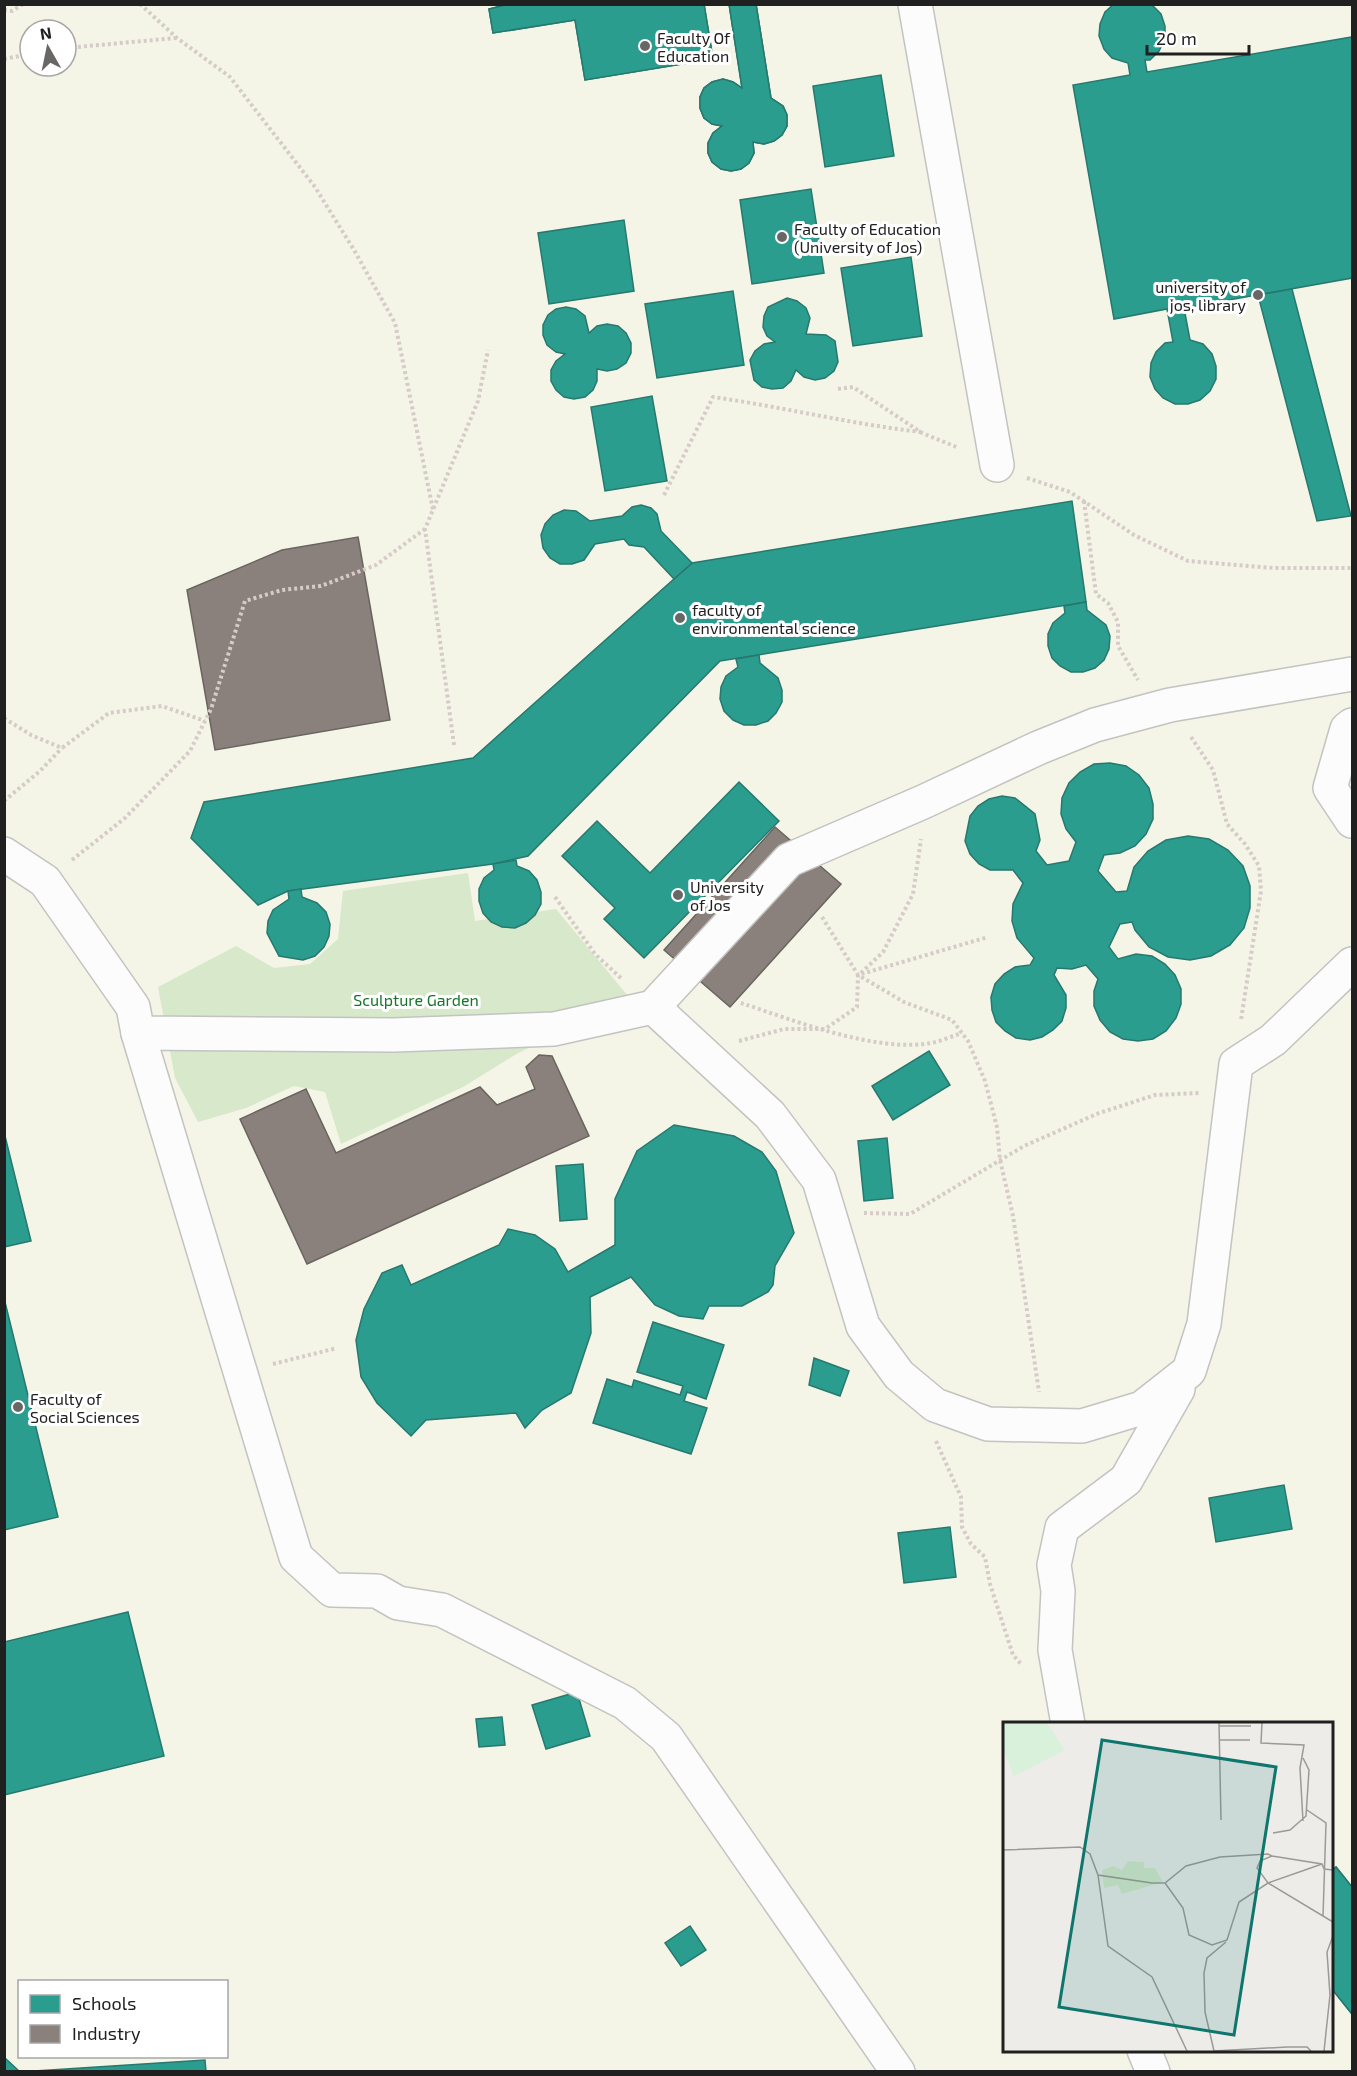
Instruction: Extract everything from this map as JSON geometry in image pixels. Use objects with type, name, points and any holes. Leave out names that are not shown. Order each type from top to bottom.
[{"type":"lane","points":[[915,4],[997,465]]},
{"type":"lane","points":[[138,1033],[394,1035],[554,1029],[653,1007],[789,860],[923,802],[1038,748],[1095,725],[1170,705],[1353,674]]},
{"type":"lane","points":[[1353,725],[1347,729],[1330,788],[1353,821]]},
{"type":"lane","points":[[4,854],[45,880],[133,1007],[138,1033],[296,1557],[332,1590],[378,1591],[398,1603],[442,1611],[625,1703],[666,1737],[898,2072]]},
{"type":"lane","points":[[1068,1722],[1055,1650],[1058,1591],[1054,1565],[1062,1528],[1077,1514],[1126,1480],[1189,1371],[1204,1324],[1236,1064],[1273,1040],[1353,964]]},
{"type":"lane","points":[[653,1007],[770,1115],[819,1180],[863,1326],[899,1375],[935,1405],[988,1424],[1082,1426],[1142,1408],[1189,1371]]},
{"type":"lane","points":[[1145,2052],[1153,2072]]},
{"type":"path","points":[[4,10],[12,10],[23,4]]},
{"type":"path","points":[[140,4],[177,38],[230,76],[282,141],[321,196],[395,323],[433,510]]},
{"type":"path","points":[[78,47],[177,38]]},
{"type":"path","points":[[45,880],[124,818],[190,751],[205,721],[245,601],[282,590],[321,586],[376,565],[424,529],[478,401],[488,350]]},
{"type":"path","points":[[838,388],[853,387],[922,432],[997,465],[1070,492],[1134,535],[1188,561],[1274,568],[1353,568]]},
{"type":"path","points":[[664,495],[713,397],[780,406],[867,426],[922,432]]},
{"type":"path","points":[[860,1212],[869,1215],[910,1214],[1024,1146],[1099,1113],[1155,1095],[1202,1093],[1236,1064],[1261,891],[1259,866],[1245,844],[1227,824],[1213,770],[1170,705],[1144,690],[1118,646],[1118,622],[1108,603],[1096,594],[1084,501]]},
{"type":"path","points":[[424,529],[454,745]]},
{"type":"path","points":[[4,801],[40,771],[62,748],[109,713],[162,706],[205,721]]},
{"type":"path","points":[[4,718],[31,735],[62,748]]},
{"type":"path","points":[[700,1051],[784,1029],[825,1029],[857,1007],[858,975],[884,952],[913,894],[921,843],[923,802]]},
{"type":"path","points":[[555,897],[595,954],[653,1007]]},
{"type":"path","points":[[822,917],[858,975],[904,1002],[952,1020],[968,1041],[986,1081],[1013,1216],[1038,1376],[1042,1425]]},
{"type":"path","points":[[858,975],[988,937]]},
{"type":"path","points":[[741,1003],[825,1029],[884,1043],[930,1043],[962,1033]]},
{"type":"path","points":[[240,1372],[337,1348]]},
{"type":"path","points":[[928,1399],[931,1428],[940,1456],[961,1497],[962,1527],[971,1544],[985,1557],[990,1584],[1013,1655],[1033,1677],[1061,1688]]},
{"type":"shaded area","name":"University of Jos","points":[[5,5],[1352,5],[1352,2071],[5,2072]]},
{"type":"green space","name":"Sculpture Garden","points":[[468,873],[475,921],[556,909],[633,1002],[518,1053],[463,1087],[341,1144],[325,1092],[294,1086],[246,1108],[198,1122],[175,1078],[158,987],[236,946],[274,968],[310,964],[338,939],[343,891]]},
{"type":"building: Schools","name":"Faculty Of Education","points":[[509,4],[704,4],[713,59],[585,80],[575,20],[493,33],[489,9]]},
{"type":"building: Schools","name":"Faculty Of Education","points":[[509,4],[704,4],[713,59],[585,80],[575,20],[493,33],[489,9]]},
{"type":"building: Schools","name":"Faculty Of Education","points":[[729,4],[756,4],[771,98],[783,106],[787,115],[787,126],[782,135],[764,144],[753,142],[754,153],[749,163],[741,169],[731,171],[721,169],[712,162],[708,153],[708,143],[713,133],[722,126],[712,124],[704,118],[700,108],[700,97],[704,88],[712,82],[723,79],[742,88]]},
{"type":"building: Schools","name":"Faculty Of Education","points":[[729,4],[756,4],[771,98],[783,106],[787,115],[787,126],[782,135],[764,144],[753,142],[754,153],[749,163],[741,169],[731,171],[721,169],[712,162],[708,153],[708,143],[713,133],[722,126],[712,124],[704,118],[700,108],[700,97],[704,88],[712,82],[723,79],[742,88]]},
{"type":"building: Schools","points":[[1114,4],[1151,4],[1161,14],[1165,26],[1165,39],[1159,51],[1150,60],[1145,60],[1147,72],[1352,37],[1352,278],[1184,308],[1190,340],[1203,344],[1212,354],[1216,366],[1216,379],[1210,391],[1200,400],[1188,404],[1175,404],[1163,398],[1155,389],[1150,377],[1151,363],[1156,352],[1165,343],[1173,342],[1167,309],[1114,319],[1073,85],[1130,75],[1128,63],[1112,58],[1104,49],[1099,36],[1100,24],[1105,12]]},
{"type":"building: Schools","points":[[881,75],[894,156],[825,167],[813,86]]},
{"type":"building: Schools","name":"Faculty of Education (University of Jos)","points":[[811,189],[824,273],[752,284],[740,200]]},
{"type":"building: Schools","points":[[624,220],[634,291],[549,304],[538,233]]},
{"type":"building: Schools","points":[[911,257],[922,336],[853,346],[841,268]]},
{"type":"building: Schools","points":[[1292,289],[1351,516],[1317,521],[1258,295]]},
{"type":"building: Schools","points":[[733,291],[744,365],[657,378],[645,304]]},
{"type":"building: Schools","points":[[787,298],[797,301],[806,308],[810,318],[806,334],[826,335],[835,341],[838,362],[834,371],[825,378],[815,380],[804,377],[796,370],[791,381],[783,388],[762,387],[754,380],[750,360],[755,351],[764,344],[775,342],[767,336],[763,327],[764,316],[768,307]]},
{"type":"building: Schools","points":[[566,307],[576,309],[585,316],[589,333],[597,326],[607,324],[618,326],[626,333],[631,343],[631,353],[626,363],[617,369],[607,371],[597,369],[597,381],[593,390],[585,397],[574,399],[564,397],[551,381],[551,370],[556,361],[565,354],[556,352],[547,345],[543,335],[543,325],[548,315],[556,309]]},
{"type":"building: Schools","points":[[652,396],[667,481],[605,491],[591,407]]},
{"type":"building: Schools","name":"faculty of environmental science","points":[[1072,501],[1086,602],[720,661],[528,856],[493,864],[288,891],[258,905],[191,838],[204,802],[473,758],[692,563]]},
{"type":"building: Schools","points":[[641,505],[651,508],[657,514],[661,531],[692,563],[674,579],[644,547],[629,545],[624,539],[595,544],[584,560],[572,564],[560,564],[550,558],[543,548],[541,535],[545,524],[553,515],[564,510],[576,511],[590,521],[622,516],[632,507]]},
{"type":"building: Schools","points":[[1086,602],[1087,610],[1106,625],[1110,636],[1109,649],[1104,660],[1095,668],[1083,672],[1071,672],[1052,658],[1048,646],[1048,634],[1053,623],[1065,613],[1064,606]]},
{"type":"building: Schools","points":[[759,655],[760,663],[778,678],[782,690],[782,702],[768,721],[756,725],[744,725],[733,720],[724,711],[720,699],[721,687],[726,676],[738,667],[736,659]]},
{"type":"building: Schools","points":[[1110,763],[1126,766],[1139,775],[1149,788],[1153,804],[1153,819],[1146,834],[1135,846],[1120,853],[1104,855],[1098,871],[1116,892],[1127,891],[1134,867],[1148,851],[1166,840],[1188,836],[1209,839],[1228,850],[1243,866],[1250,886],[1250,908],[1244,928],[1230,945],[1211,956],[1190,960],[1168,957],[1149,947],[1135,930],[1132,922],[1120,924],[1109,947],[1118,959],[1136,954],[1152,956],[1165,964],[1175,975],[1181,989],[1181,1004],[1176,1018],[1166,1031],[1153,1039],[1138,1041],[1123,1039],[1110,1032],[1100,1020],[1094,1006],[1094,991],[1098,979],[1086,965],[1072,969],[1057,968],[1054,975],[1066,995],[1066,1008],[1062,1021],[1042,1037],[1030,1040],[1016,1038],[996,1022],[991,997],[995,984],[1004,974],[1015,967],[1030,965],[1034,958],[1017,938],[1012,921],[1013,904],[1023,883],[1013,870],[990,870],[979,864],[970,854],[965,841],[970,816],[978,806],[989,799],[1002,796],[1015,798],[1035,814],[1040,840],[1036,851],[1047,865],[1069,861],[1076,842],[1066,829],[1061,814],[1062,798],[1069,783],[1080,772],[1094,764]]},
{"type":"building: Schools","points":[[739,782],[779,821],[644,958],[604,919],[615,908],[562,856],[597,821],[650,873]]},
{"type":"building: Schools","points":[[516,860],[517,866],[529,871],[537,880],[541,892],[541,904],[535,915],[526,923],[515,928],[502,927],[491,922],[483,913],[479,901],[479,889],[484,878],[494,870],[493,864]]},
{"type":"building: Schools","points":[[301,889],[302,897],[317,903],[326,912],[330,924],[329,936],[324,947],[315,956],[303,960],[279,956],[267,933],[268,921],[273,910],[289,899],[288,891]]},
{"type":"building: Schools","points":[[929,1051],[950,1085],[893,1120],[872,1086]]},
{"type":"building: Schools","points":[[674,1125],[734,1136],[762,1152],[776,1171],[794,1233],[775,1266],[773,1285],[768,1292],[742,1306],[709,1306],[703,1319],[679,1316],[655,1305],[631,1277],[590,1297],[591,1333],[571,1393],[542,1410],[525,1428],[516,1413],[426,1420],[411,1436],[377,1403],[361,1377],[356,1340],[364,1309],[382,1273],[402,1265],[411,1285],[499,1245],[508,1229],[535,1235],[555,1249],[568,1272],[615,1245],[615,1199],[637,1151]]},
{"type":"building: Schools","points":[[4,1132],[31,1241],[4,1247]]},
{"type":"building: Schools","points":[[887,1138],[893,1198],[864,1201],[858,1141]]},
{"type":"building: Schools","points":[[583,1164],[587,1219],[560,1221],[556,1166]]},
{"type":"building: Schools","name":"Faculty of Social Sciences","points":[[4,1298],[58,1517],[4,1530]]},
{"type":"building: Schools","points":[[653,1322],[724,1345],[706,1399],[687,1392],[684,1401],[707,1408],[691,1454],[593,1423],[607,1379],[632,1387],[634,1380],[680,1395],[683,1386],[637,1372]]},
{"type":"building: Schools","points":[[814,1358],[849,1371],[840,1396],[809,1385]]},
{"type":"building: Schools","points":[[1284,1485],[1292,1529],[1216,1542],[1209,1498]]},
{"type":"building: Schools","points":[[950,1527],[956,1577],[904,1583],[898,1533]]},
{"type":"building: Schools","points":[[128,1612],[164,1756],[4,1795],[4,1642]]},
{"type":"building: Schools","points":[[577,1692],[590,1736],[546,1749],[532,1705]]},
{"type":"building: Schools","points":[[502,1717],[505,1745],[479,1747],[476,1719]]},
{"type":"building: Schools","points":[[1336,1867],[1352,1887],[1352,1943],[1344,1949],[1352,1958],[1352,2014],[1333,1990],[1333,1869]]},
{"type":"building: Schools","points":[[1336,1867],[1352,1887],[1352,2014],[1333,1990],[1333,1869]]},
{"type":"building: Schools","points":[[690,1926],[706,1950],[681,1966],[665,1943]]},
{"type":"building: Schools","points":[[5,2058],[20,2072],[4,2072]]},
{"type":"building: Schools","points":[[205,2060],[206,2072],[35,2072],[35,2071]]},
{"type":"building: Industry","points":[[358,537],[390,720],[215,750],[187,590],[282,550]]},
{"type":"building: Industry","points":[[775,827],[841,884],[730,1007],[664,950]]},
{"type":"building: Industry","points":[[539,1055],[552,1056],[589,1136],[307,1264],[240,1119],[306,1089],[336,1153],[480,1087],[497,1105],[535,1089],[526,1067]]},
{"type":"place","name":"Faculty Of Education","points":[[645,46]]},
{"type":"place","name":"Faculty of Education (University of Jos)","points":[[782,237]]},
{"type":"place","name":"university of jos, library","points":[[1258,295]]},
{"type":"place","name":"faculty of environmental science","points":[[680,618]]},
{"type":"place","name":"University of Jos","points":[[678,895]]},
{"type":"place","name":"Faculty of Social Sciences","points":[[18,1407]]}]
